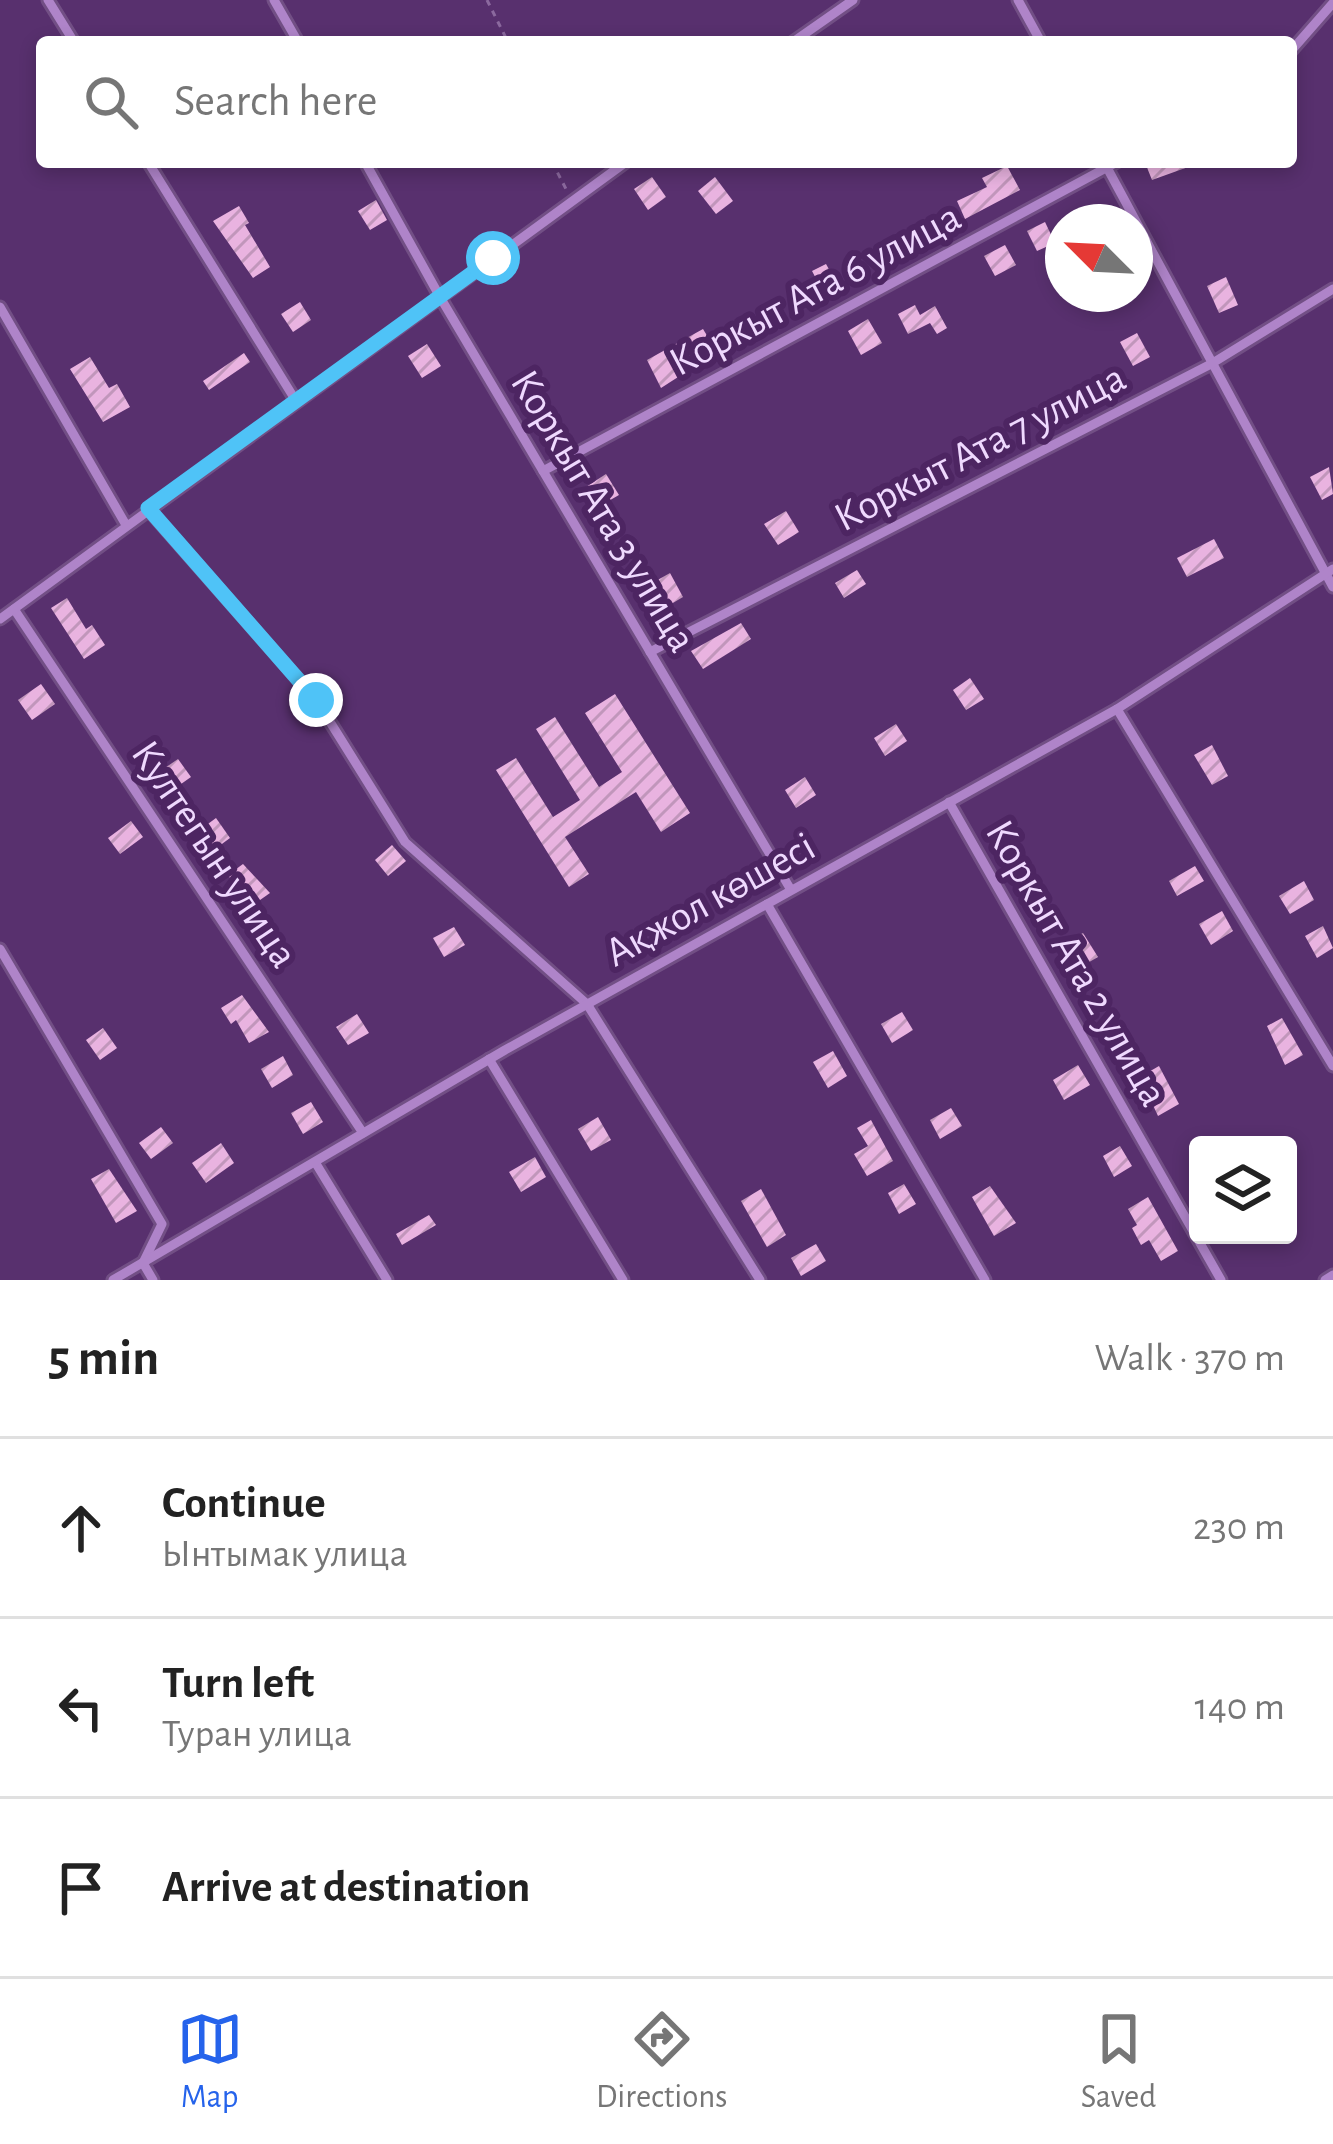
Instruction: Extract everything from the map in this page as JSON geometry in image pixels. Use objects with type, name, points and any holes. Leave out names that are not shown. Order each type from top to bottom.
[{"type":"street","points":[[48,0],[70,36]]},
{"type":"street","points":[[274,0],[295,36]]},
{"type":"street","points":[[802,36],[853,0]]},
{"type":"street","points":[[1018,0],[1037,36]]},
{"type":"street","points":[[1297,43],[1333,3]]},
{"type":"street","points":[[152,168],[296,401]]},
{"type":"street","name":"Коркыт Ата 3 улица","points":[[367,168],[791,890]]},
{"type":"street","points":[[0,619],[618,168]]},
{"type":"street","name":"Коркыт Ата 6 улица","points":[[543,471],[1102,168]]},
{"type":"street","points":[[1111,168],[1211,364],[1329,571],[1333,587]]},
{"type":"street","name":"Коркыт Ата 7 улица","points":[[650,652],[1211,364],[1333,289]]},
{"type":"street","points":[[0,307],[126,525]]},
{"type":"street","points":[[148,508],[316,700],[404,842],[586,1004],[760,1280]]},
{"type":"street","name":"Ақжол көшесі","points":[[113,1280],[489,1059],[1117,709],[1329,571]]},
{"type":"street","name":"Култегын улица","points":[[14,609],[363,1133]]},
{"type":"street","points":[[1117,709],[1333,1066]]},
{"type":"street","name":"Коркыт Ата 2 улица","points":[[949,802],[1221,1280]]},
{"type":"street","points":[[767,904],[985,1280]]},
{"type":"street","points":[[0,949],[162,1224],[142,1263],[153,1280]]},
{"type":"street","points":[[489,1059],[623,1280]]},
{"type":"street","points":[[315,1162],[387,1280]]},
{"type":"street","points":[[1325,1280],[1333,1275]]},
{"type":"path","points":[[487,0],[505,36]]},
{"type":"path","points":[[555,168],[573,201]]},
{"type":"building","points":[[1008,168],[1020,190],[965,219],[957,201],[987,187],[982,178]]},
{"type":"building","points":[[1147,168],[1185,168],[1152,180]]},
{"type":"building","points":[[652,177],[666,197],[648,210],[634,189]]},
{"type":"building","points":[[715,177],[733,201],[716,214],[698,191]]},
{"type":"building","points":[[376,200],[387,220],[370,230],[358,211]]},
{"type":"building","points":[[239,206],[270,267],[253,278],[213,221]]},
{"type":"building","points":[[1045,222],[1045,247],[1037,251],[1027,231]]},
{"type":"building","points":[[1005,245],[1016,265],[995,276],[984,256]]},
{"type":"building","points":[[826,264],[841,291],[827,299],[812,271]]},
{"type":"building","points":[[1226,277],[1238,305],[1219,313],[1207,286]]},
{"type":"building","points":[[300,302],[311,320],[293,332],[281,314]]},
{"type":"building","points":[[915,305],[920,315],[935,306],[947,328],[937,334],[930,323],[908,334],[898,314]]},
{"type":"building","points":[[868,319],[882,343],[861,355],[848,331]]},
{"type":"building","points":[[703,329],[717,352],[661,388],[647,360]]},
{"type":"building","points":[[1137,333],[1150,357],[1133,366],[1120,342]]},
{"type":"building","points":[[427,344],[441,366],[422,378],[408,356]]},
{"type":"building","points":[[244,353],[250,362],[209,390],[203,381]]},
{"type":"building","points":[[90,357],[109,388],[117,384],[130,407],[103,422],[70,369]]},
{"type":"building","points":[[1329,467],[1333,494],[1322,500],[1310,477]]},
{"type":"building","points":[[606,474],[619,495],[598,507],[586,487]]},
{"type":"building","points":[[786,511],[799,532],[778,545],[764,524]]},
{"type":"building","points":[[1214,539],[1224,558],[1187,577],[1177,558]]},
{"type":"building","points":[[857,570],[866,584],[844,598],[835,583]]},
{"type":"building","points":[[670,573],[683,597],[661,610],[647,586]]},
{"type":"building","points":[[67,598],[86,629],[92,625],[105,645],[84,659],[51,608]]},
{"type":"building","points":[[741,623],[751,639],[703,669],[691,651]]},
{"type":"building","points":[[970,678],[984,699],[966,710],[953,690]]},
{"type":"building","points":[[41,684],[55,704],[32,720],[18,700]]},
{"type":"building","points":[[615,694],[690,813],[661,832],[636,792],[565,837],[589,874],[569,887],[496,770],[516,758],[553,817],[580,800],[536,729],[555,717],[599,787],[622,772],[585,713]]},
{"type":"building","points":[[896,724],[907,741],[885,756],[874,738]]},
{"type":"building","points":[[1212,745],[1228,776],[1212,785],[1194,755]]},
{"type":"building","points":[[178,759],[191,777],[171,791],[159,772]]},
{"type":"building","points":[[805,777],[816,795],[796,808],[785,790]]},
{"type":"building","points":[[216,818],[230,838],[211,852],[197,832]]},
{"type":"building","points":[[131,821],[143,837],[120,854],[108,838]]},
{"type":"building","points":[[392,845],[406,861],[388,876],[375,860]]},
{"type":"building","points":[[243,864],[270,893],[250,907],[228,875]]},
{"type":"building","points":[[1195,866],[1204,881],[1177,896],[1169,881]]},
{"type":"building","points":[[1304,881],[1314,900],[1290,914],[1279,896]]},
{"type":"building","points":[[1222,911],[1233,931],[1211,945],[1199,924]]},
{"type":"building","points":[[1323,926],[1333,948],[1317,958],[1305,936]]},
{"type":"building","points":[[454,927],[465,945],[444,957],[433,938]]},
{"type":"building","points":[[1083,933],[1098,957],[1077,969],[1063,944]]},
{"type":"building","points":[[242,995],[269,1032],[249,1043],[236,1020],[231,1024],[221,1008]]},
{"type":"building","points":[[902,1012],[913,1030],[892,1043],[881,1024]]},
{"type":"building","points":[[357,1014],[369,1033],[348,1045],[336,1027]]},
{"type":"building","points":[[1282,1018],[1303,1055],[1285,1065],[1267,1026]]},
{"type":"building","points":[[103,1028],[117,1048],[100,1060],[86,1040]]},
{"type":"building","points":[[833,1051],[847,1076],[828,1088],[813,1062]]},
{"type":"building","points":[[283,1056],[293,1075],[272,1088],[261,1069]]},
{"type":"building","points":[[1078,1065],[1090,1085],[1064,1100],[1053,1080]]},
{"type":"building","points":[[1159,1066],[1179,1104],[1158,1116],[1140,1077]]},
{"type":"building","points":[[311,1102],[323,1122],[303,1134],[291,1113]]},
{"type":"building","points":[[951,1108],[962,1126],[940,1139],[930,1120]]},
{"type":"building","points":[[598,1117],[611,1140],[591,1151],[578,1129]]},
{"type":"building","points":[[871,1120],[893,1161],[867,1176],[854,1154],[868,1146],[857,1128]]},
{"type":"building","points":[[161,1127],[173,1143],[151,1159],[139,1143]]},
{"type":"building","points":[[221,1143],[234,1163],[206,1183],[192,1163]]},
{"type":"building","points":[[1120,1146],[1132,1166],[1114,1177],[1103,1156]]},
{"type":"building","points":[[535,1157],[546,1177],[521,1192],[509,1172]]},
{"type":"building","points":[[109,1169],[137,1211],[116,1223],[91,1179]]},
{"type":"building","points":[[904,1184],[916,1204],[899,1214],[888,1193]]},
{"type":"building","points":[[990,1186],[1016,1223],[994,1236],[972,1197]]},
{"type":"building","points":[[761,1189],[786,1235],[767,1247],[741,1201]]},
{"type":"building","points":[[1148,1197],[1178,1251],[1161,1261],[1149,1240],[1141,1245],[1128,1209]]},
{"type":"building","points":[[429,1215],[436,1225],[402,1245],[396,1234]]},
{"type":"building","points":[[816,1244],[826,1261],[801,1276],[791,1258]]},
{"type":"route","points":[[316,700],[148,508],[493,258]]}]
